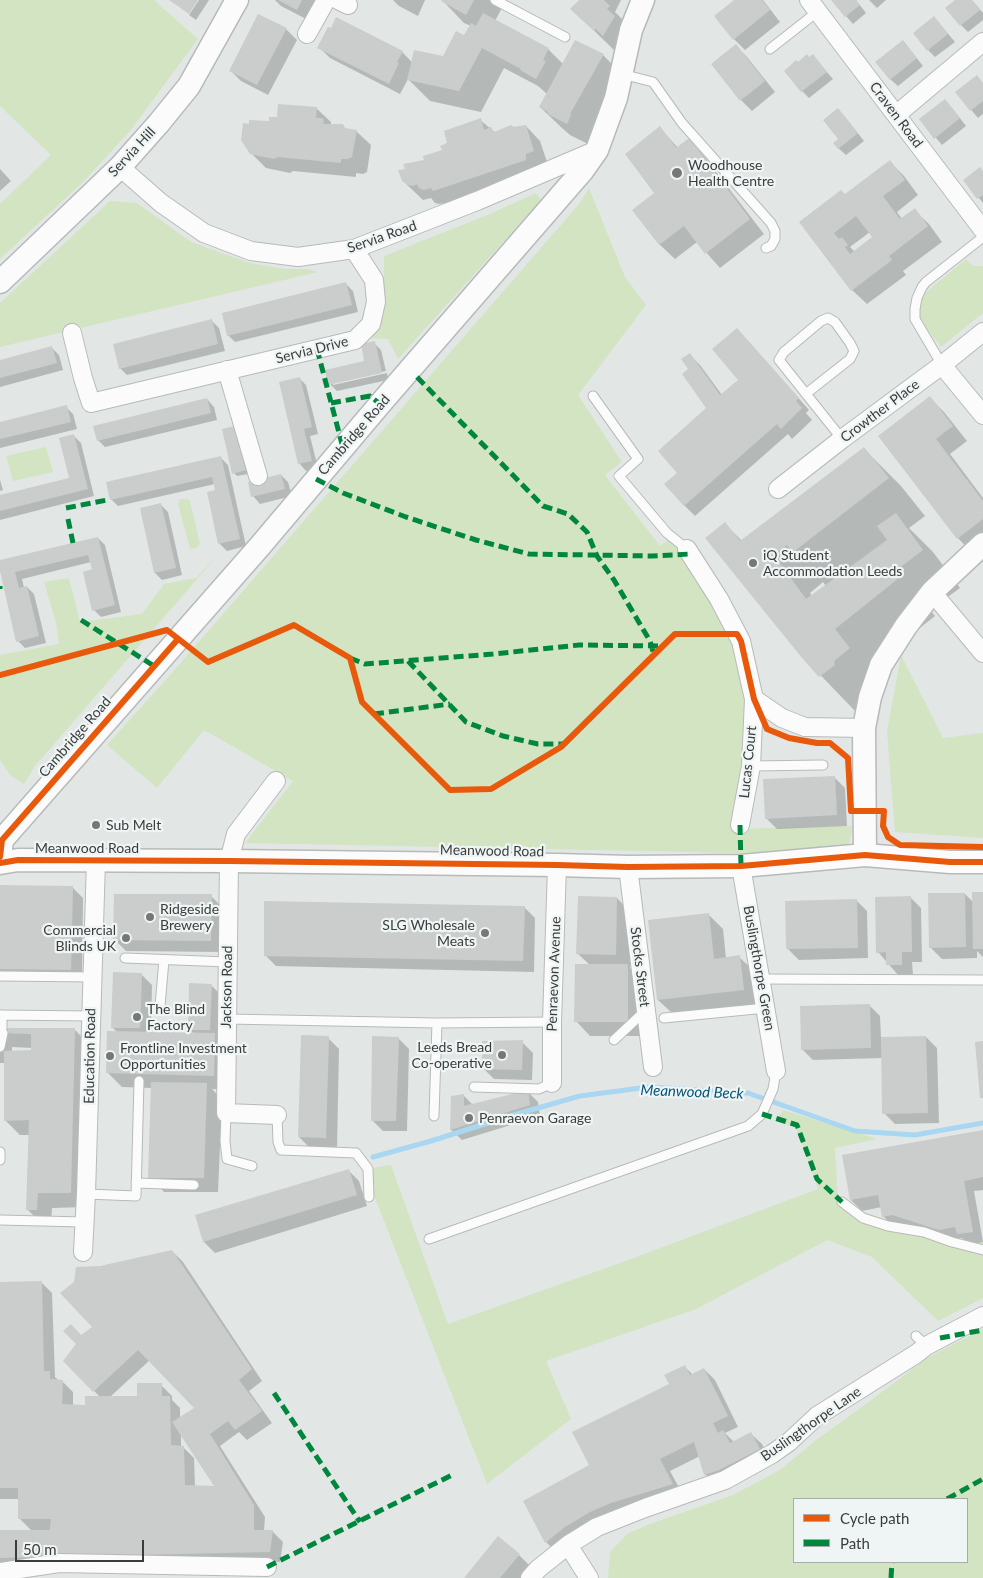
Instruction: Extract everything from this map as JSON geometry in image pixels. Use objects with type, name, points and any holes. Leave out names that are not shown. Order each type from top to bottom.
[{"type":"street","name":"Servia Hill","points":[[0,282],[120,166],[189,86],[237,0]]},
{"type":"street","points":[[307,34],[326,0]]},
{"type":"street","name":"Cambridge Road","points":[[0,858],[2,840],[260,546],[380,404],[584,170],[597,150],[616,98],[631,30],[644,0]]},
{"type":"street","name":"Craven Road","points":[[813,6],[982,230]]},
{"type":"street","points":[[896,115],[983,42]]},
{"type":"street","name":"Servia Road","points":[[120,166],[161,203],[204,233],[252,251],[298,258],[354,249],[477,201],[597,150]]},
{"type":"street","name":"Servia Drive","points":[[72,333],[90,403],[355,340],[371,324],[376,302],[374,280],[354,249]]},
{"type":"street","name":"Crowther Place","points":[[778,490],[983,332]]},
{"type":"street","points":[[942,365],[983,415]]},
{"type":"street","points":[[227,370],[258,476]]},
{"type":"street","points":[[865,855],[864,728],[870,697],[881,665],[906,626],[932,592],[983,544]]},
{"type":"street","name":"Lucas Court","points":[[687,549],[719,599],[740,641],[754,699],[751,766],[740,825]]},
{"type":"street","points":[[932,592],[983,654]]},
{"type":"street","name":"Lucas Court","points":[[754,699],[782,718],[805,727],[864,728]]},
{"type":"street","name":"Jackson Road","points":[[226,1113],[229,861],[236,834],[276,781]]},
{"type":"street","name":"Meanwood Road","points":[[0,863],[18,860],[96,860],[628,867],[741,866],[865,855],[950,862],[983,862]]},
{"type":"street","name":"Education Road","points":[[83,1252],[96,860]]},
{"type":"street","name":"Penraevon Avenue","points":[[552,1083],[557,865]]},
{"type":"street","name":"Buslingthorpe Green","points":[[741,866],[762,979],[776,1071]]},
{"type":"street","name":"Stocks Street","points":[[628,867],[653,1067]]},
{"type":"street","points":[[226,1113],[277,1115]]},
{"type":"street","name":"Buslingthorpe Lane","points":[[530,1578],[538,1569],[568,1545],[597,1527],[725,1480],[778,1450],[817,1416],[916,1354],[921,1341],[983,1316]]},
{"type":"street","points":[[568,1545],[589,1578]]},
{"type":"street","points":[[0,1572],[59,1563],[268,1567]]},
{"type":"lane","points":[[495,0],[565,37]]},
{"type":"lane","points":[[770,49],[813,6]]},
{"type":"lane","points":[[622,74],[653,82],[682,123],[771,223],[775,239],[771,246],[766,248]]},
{"type":"lane","points":[[942,365],[915,320],[917,298],[926,282],[982,230]]},
{"type":"lane","points":[[807,393],[850,359],[854,351],[835,322],[828,318],[821,321],[784,352],[779,360],[842,439]]},
{"type":"lane","points":[[593,396],[638,459],[619,476],[667,532],[687,549]]},
{"type":"lane","points":[[751,766],[823,765]]},
{"type":"lane","points":[[125,958],[228,962]]},
{"type":"lane","points":[[160,1006],[164,960]]},
{"type":"lane","points":[[0,976],[92,977]]},
{"type":"lane","points":[[762,979],[983,980]]},
{"type":"lane","points":[[664,1018],[766,1008]]},
{"type":"lane","points":[[614,1040],[646,1010]]},
{"type":"lane","points":[[0,1047],[1,1015],[91,1016]]},
{"type":"lane","points":[[227,1019],[437,1023],[552,1022]]},
{"type":"lane","points":[[434,1116],[437,1023]]},
{"type":"lane","points":[[429,1239],[748,1126],[762,1114],[773,1089],[776,1071]]},
{"type":"lane","points":[[86,1194],[136,1196],[139,1081]]},
{"type":"lane","points":[[474,1087],[539,1089],[552,1083]]},
{"type":"lane","points":[[226,1113],[225,1141],[227,1159],[252,1166]]},
{"type":"lane","points":[[277,1115],[278,1142],[281,1150],[356,1153],[368,1169],[369,1197]]},
{"type":"lane","points":[[0,1152],[0,1160]]},
{"type":"lane","points":[[136,1183],[194,1185]]},
{"type":"lane","points":[[842,1202],[863,1218],[888,1226],[924,1232],[983,1250]]},
{"type":"lane","points":[[0,1220],[84,1222]]},
{"type":"green space","points":[[0,0],[154,0],[198,39],[130,131],[82,183],[0,259],[0,204],[51,155],[0,106]]},
{"type":"green space","points":[[589,188],[625,277],[646,305],[578,395],[622,462],[605,475],[660,546],[671,538],[712,598],[734,640],[750,713],[733,829],[853,826],[848,848],[741,853],[245,843],[293,781],[204,730],[157,788],[107,745],[580,203]]},
{"type":"green space","points":[[536,193],[541,200],[398,359],[388,339],[366,338],[384,302],[384,256],[490,214]]},
{"type":"green space","points":[[110,201],[137,203],[191,242],[250,263],[284,269],[307,269],[318,272],[0,347],[0,303]]},
{"type":"green space","points":[[966,259],[973,266],[983,266],[983,313],[941,347],[921,321],[918,312],[920,302],[925,293]]},
{"type":"green space","points":[[46,447],[53,472],[13,481],[6,456]]},
{"type":"green space","points":[[180,499],[190,501],[200,544],[196,548],[190,549],[178,504]]},
{"type":"green space","points":[[218,555],[35,766],[24,784],[11,776],[0,760],[0,655],[59,644],[56,623],[44,582],[69,578],[80,622],[142,614],[164,584],[196,578]]},
{"type":"green space","points":[[901,655],[943,738],[983,733],[983,838],[895,832],[887,732]]},
{"type":"green space","points":[[783,1110],[877,1139],[835,1148],[838,1206],[857,1219],[884,1230],[923,1235],[954,1246],[983,1242],[983,1298],[938,1321],[872,1257],[827,1240],[696,1309],[546,1361],[571,1419],[487,1484],[373,1193],[373,1168],[391,1165],[448,1324],[631,1259],[818,1189],[796,1128],[776,1121]]},
{"type":"green space","points":[[983,1329],[983,1578],[608,1578],[610,1552],[627,1534],[647,1525],[733,1495],[780,1470],[816,1440],[927,1358]]},
{"type":"building","points":[[169,0],[198,0],[189,14]]},
{"type":"building","points":[[278,0],[302,0],[297,10]]},
{"type":"building","points":[[442,0],[474,0],[466,15]]},
{"type":"building","points":[[579,0],[604,0],[610,6],[607,9],[615,16],[603,36],[596,29],[594,31],[570,9]]},
{"type":"building","points":[[734,0],[762,0],[770,10],[733,40],[714,16]]},
{"type":"building","points":[[831,0],[856,0],[860,5],[845,17]]},
{"type":"building","points":[[955,0],[972,0],[980,10],[960,26],[945,8]]},
{"type":"building","points":[[483,13],[549,48],[543,60],[546,61],[536,79],[482,48],[459,91],[407,80],[414,50],[443,56],[456,31],[464,35],[471,23],[476,26]]},
{"type":"building","points":[[258,14],[287,28],[257,85],[229,71]]},
{"type":"building","points":[[934,16],[948,34],[927,51],[913,33]]},
{"type":"building","points":[[336,17],[403,51],[389,84],[317,48],[328,27],[331,28]]},
{"type":"building","points":[[575,40],[604,54],[570,114],[567,124],[539,107]]},
{"type":"building","points":[[903,40],[917,58],[890,80],[875,62]]},
{"type":"building","points":[[736,44],[765,81],[740,101],[711,64]]},
{"type":"building","points":[[807,54],[809,57],[813,54],[827,72],[801,92],[784,71],[796,60],[798,62]]},
{"type":"building","points":[[977,75],[983,83],[983,101],[970,111],[955,92]]},
{"type":"building","points":[[945,99],[960,118],[934,139],[919,119]]},
{"type":"building","points":[[278,104],[317,107],[316,118],[323,118],[324,124],[343,124],[345,128],[357,130],[352,157],[341,159],[341,163],[278,157],[274,159],[250,154],[241,140],[243,123],[249,124],[249,120],[269,121],[269,117],[277,117]]},
{"type":"building","points":[[838,108],[858,133],[838,149],[833,143],[838,139],[823,120]]},
{"type":"building","points":[[481,118],[484,130],[491,127],[494,132],[511,125],[514,127],[526,125],[534,151],[526,154],[526,160],[433,191],[431,188],[424,190],[419,188],[417,184],[413,186],[408,185],[402,181],[398,170],[405,169],[403,164],[424,160],[423,156],[442,150],[440,146],[447,143],[444,131]]},
{"type":"building","name":"Woodhouse Health Centre","points":[[660,126],[676,148],[689,138],[750,219],[705,254],[684,226],[659,245],[632,210],[654,193],[625,154]]},
{"type":"building","points":[[890,160],[905,180],[883,196],[900,219],[915,208],[928,226],[889,256],[892,260],[851,291],[799,222],[841,190],[845,194]],"holes":[[[856,216],[872,237],[850,254],[845,247],[848,245],[842,237],[839,239],[834,233]]]},
{"type":"building","points":[[980,167],[983,171],[983,195],[977,199],[963,180]]},
{"type":"building","points":[[346,282],[352,305],[227,336],[222,313]]},
{"type":"building","points":[[212,319],[218,344],[119,369],[113,344]]},
{"type":"building","points":[[737,328],[799,398],[796,401],[802,408],[781,429],[777,424],[684,506],[664,484],[677,473],[658,451],[706,408],[682,374],[688,369],[681,359],[690,353],[720,395],[738,380],[712,349]]},
{"type":"building","points":[[375,341],[382,373],[328,385],[325,370],[364,361],[361,344]]},
{"type":"building","points":[[52,346],[57,363],[0,378],[0,360]]},
{"type":"building","points":[[300,377],[312,427],[304,429],[312,461],[298,464],[279,382]]},
{"type":"building","points":[[930,396],[953,426],[936,439],[983,501],[983,519],[957,539],[878,436]]},
{"type":"building","points":[[207,398],[211,413],[97,441],[93,426]]},
{"type":"building","points":[[67,405],[71,422],[0,439],[0,422]]},
{"type":"building","points":[[235,426],[246,470],[232,474],[222,429]]},
{"type":"building","points":[[74,434],[88,489],[0,511],[0,495],[69,478],[59,438]]},
{"type":"building","name":"iQ Student Accommodation Leeds","points":[[864,447],[889,478],[792,553],[787,545],[774,555],[806,599],[887,540],[877,526],[896,513],[923,550],[894,572],[899,578],[835,629],[850,648],[834,661],[835,665],[819,677],[705,538],[725,522],[740,541]]},
{"type":"building","points":[[221,456],[240,539],[218,544],[207,492],[215,490],[212,477],[110,500],[106,482]]},
{"type":"building","points":[[281,474],[285,489],[251,497],[248,482]]},
{"type":"building","points":[[161,503],[176,568],[154,573],[140,508]]},
{"type":"building","points":[[98,537],[115,605],[92,611],[83,572],[92,569],[88,555],[15,572],[19,588],[27,586],[39,636],[16,642],[0,571],[0,560]]},
{"type":"building","points":[[835,776],[837,815],[765,819],[763,779]]},
{"type":"building","points":[[0,885],[73,886],[71,970],[0,969]]},
{"type":"building","points":[[972,892],[983,892],[983,949],[973,949]]},
{"type":"building","points":[[928,893],[965,893],[966,947],[929,948]]},
{"type":"building","points":[[114,894],[212,894],[211,941],[113,940]]},
{"type":"building","points":[[578,896],[617,897],[616,955],[576,954]]},
{"type":"building","points":[[911,896],[912,952],[902,952],[902,965],[886,965],[886,952],[876,953],[875,897]]},
{"type":"building","points":[[857,899],[858,948],[786,949],[785,901]]},
{"type":"building","points":[[264,901],[525,906],[523,961],[264,956]]},
{"type":"building","points":[[709,913],[714,959],[740,955],[744,990],[657,1000],[648,920]]},
{"type":"building","points":[[575,964],[628,964],[628,1022],[574,1022]]},
{"type":"building","points":[[113,972],[142,973],[140,1028],[111,1028]]},
{"type":"building","points":[[189,983],[212,984],[210,1030],[188,1030]]},
{"type":"building","points":[[870,1004],[871,1048],[801,1050],[800,1006]]},
{"type":"building","points":[[0,1028],[75,1028],[71,1193],[38,1193],[37,1210],[26,1210],[29,1120],[4,1121],[4,1051],[31,1050],[31,1034],[0,1033]]},
{"type":"building","points":[[107,1031],[215,1033],[214,1076],[106,1073]]},
{"type":"building","points":[[301,1035],[329,1036],[326,1138],[298,1137]]},
{"type":"building","points":[[372,1036],[399,1037],[396,1121],[371,1121]]},
{"type":"building","points":[[926,1036],[928,1113],[882,1114],[881,1037]]},
{"type":"building","name":"Leeds Bread Co-operative","points":[[523,1040],[522,1070],[482,1069],[482,1041]]},
{"type":"building","points":[[983,1041],[983,1098],[980,1098],[975,1042]]},
{"type":"building","points":[[151,1082],[207,1083],[204,1178],[148,1178]]},
{"type":"building","name":"Penraevon Garage","points":[[528,1090],[530,1105],[450,1130],[451,1096],[464,1094],[464,1106]]},
{"type":"building","points":[[983,1130],[983,1177],[964,1181],[973,1232],[957,1234],[955,1227],[939,1230],[892,1215],[882,1217],[878,1195],[850,1200],[842,1155]]},
{"type":"building","points":[[349,1169],[357,1195],[203,1242],[195,1215]]},
{"type":"building","points":[[172,1250],[252,1369],[239,1380],[262,1411],[235,1430],[228,1421],[210,1434],[254,1505],[254,1530],[273,1530],[270,1552],[0,1558],[0,1530],[50,1530],[51,1519],[18,1519],[18,1488],[0,1488],[0,1282],[42,1281],[44,1371],[50,1371],[50,1379],[63,1380],[62,1404],[85,1405],[85,1396],[137,1396],[137,1383],[162,1383],[162,1396],[170,1396],[171,1445],[184,1446],[185,1485],[214,1486],[172,1422],[194,1408],[138,1350],[93,1392],[63,1361],[76,1344],[63,1331],[71,1324],[81,1335],[92,1327],[60,1293],[74,1282],[76,1267],[100,1266]]},
{"type":"building","points":[[685,1365],[690,1375],[704,1368],[728,1416],[713,1423],[718,1433],[723,1430],[730,1443],[751,1432],[760,1449],[719,1470],[704,1475],[694,1442],[660,1459],[673,1484],[611,1503],[590,1512],[565,1527],[545,1543],[523,1501],[589,1465],[572,1432],[669,1384],[664,1375]]},
{"type":"building","points":[[498,1536],[520,1554],[500,1578],[464,1578]]},
{"type":"waterway","name":"Meanwood Beck","points":[[373,1157],[580,1096],[649,1087],[748,1093],[855,1131],[915,1135],[983,1123]]},
{"type":"marked path","points":[[317,349],[343,448]]},
{"type":"marked path","points":[[417,377],[543,506],[568,514],[587,532],[597,556],[614,580],[650,641],[654,655]]},
{"type":"marked path","points":[[331,403],[370,396],[380,404]]},
{"type":"marked path","points":[[316,479],[343,493],[406,517],[476,540],[529,554],[652,556],[690,554]]},
{"type":"marked path","points":[[66,508],[107,500]]},
{"type":"marked path","points":[[68,519],[73,543]]},
{"type":"marked path","points":[[81,620],[154,666]]},
{"type":"marked path","points":[[350,658],[365,664],[579,645],[658,646]]},
{"type":"marked path","points":[[408,661],[466,722],[503,736],[538,744],[563,744]]},
{"type":"marked path","points":[[374,714],[450,704]]},
{"type":"marked path","points":[[740,825],[741,866]]},
{"type":"marked path","points":[[762,1114],[797,1125],[817,1179],[842,1202]]},
{"type":"marked path","points":[[940,1338],[983,1330]]},
{"type":"marked path","points":[[274,1393],[360,1522]]},
{"type":"marked path","points":[[267,1567],[454,1474]]},
{"type":"marked path","points":[[949,1498],[983,1479]]},
{"type":"marked path","points":[[891,1578],[892,1563]]},
{"type":"cycle path","points":[[0,675],[167,630],[208,662],[294,625],[350,658],[362,702],[450,790],[491,789],[561,747],[675,634],[737,634],[741,641],[754,699],[767,729],[789,738],[817,743],[830,743],[848,758],[851,811],[884,811],[883,826],[888,837],[900,845],[983,847]]},
{"type":"cycle path","points":[[0,857],[2,840],[178,639]]},
{"type":"cycle path","points":[[0,863],[18,860],[628,867],[741,866],[865,855],[950,862],[983,862]]},
{"type":"place","name":"Woodhouse Health Centre","points":[[677,173]]},
{"type":"place","name":"iQ Student Accommodation Leeds","points":[[753,563]]},
{"type":"place","name":"Sub Melt","points":[[96,825]]},
{"type":"place","name":"Ridgeside Brewery","points":[[150,917]]},
{"type":"place","name":"SLG Wholesale Meats","points":[[485,933]]},
{"type":"place","name":"Commercial Blinds UK","points":[[126,938]]},
{"type":"place","name":"The Blind Factory","points":[[137,1017]]},
{"type":"place","name":"Leeds Bread Co-operative","points":[[502,1055]]},
{"type":"place","name":"Frontline Investment Opportunities","points":[[110,1056]]},
{"type":"place","name":"Penraevon Garage","points":[[469,1118]]}]
